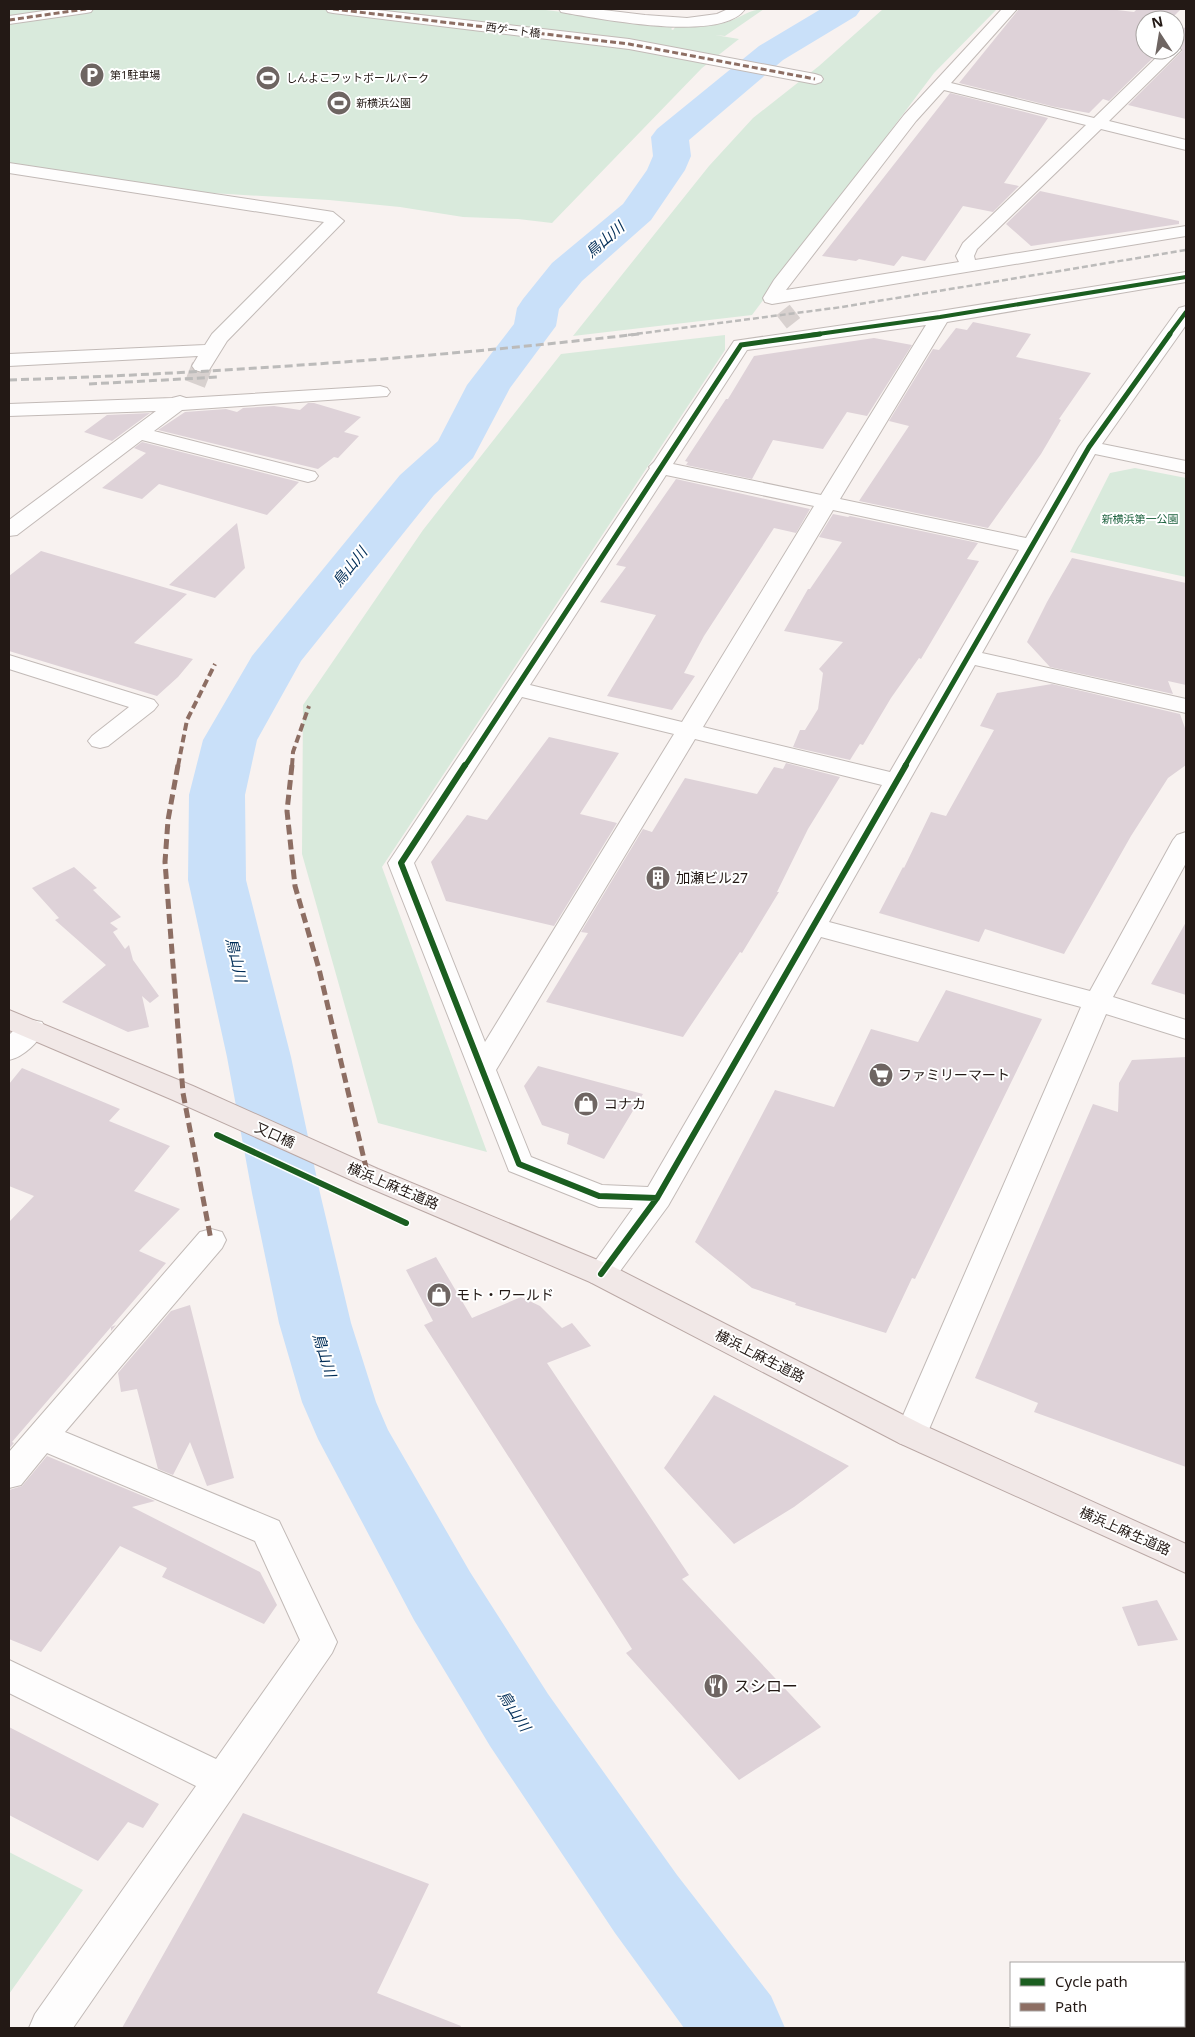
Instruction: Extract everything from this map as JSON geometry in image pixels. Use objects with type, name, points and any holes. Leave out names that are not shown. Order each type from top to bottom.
[{"type":"main road","name":"又口橋","points":[[20,1024],[184,1093],[332,1160]]},
{"type":"main road","name":"横浜上麻生道路","points":[[332,1160],[601,1274],[910,1434],[1186,1559]]},
{"type":"street","points":[[9,20],[86,9]]},
{"type":"street","name":"西ゲート橋","points":[[333,9],[629,44],[692,54],[807,77]]},
{"type":"street","points":[[566,9],[677,22],[722,18],[738,9]]},
{"type":"street","points":[[788,317],[780,284],[910,118],[1010,9]]},
{"type":"street","points":[[969,266],[965,256],[969,247],[1163,60]]},
{"type":"street","points":[[941,85],[1186,145]]},
{"type":"street","points":[[9,168],[327,216],[335,221],[219,338],[188,396],[137,432],[9,530]]},
{"type":"street","points":[[657,1198],[599,1196],[519,1164],[401,863],[659,467],[741,345],[788,317],[969,266],[1186,231]]},
{"type":"street","points":[[788,317],[940,317],[1186,277]]},
{"type":"street","points":[[601,1274],[657,1198],[1088,447],[1186,312]]},
{"type":"street","points":[[482,1070],[940,317]]},
{"type":"street","points":[[9,360],[213,350]]},
{"type":"street","points":[[9,410],[178,404],[380,392]]},
{"type":"street","points":[[137,432],[308,476]]},
{"type":"street","points":[[1088,447],[1186,467]]},
{"type":"street","points":[[659,467],[1032,546]]},
{"type":"street","points":[[968,657],[1186,706]]},
{"type":"street","points":[[9,662],[146,705],[100,741]]},
{"type":"street","points":[[515,688],[896,781]]},
{"type":"street","points":[[910,1434],[1097,1002],[1186,840]]},
{"type":"street","points":[[813,926],[1097,1002],[1186,1030]]},
{"type":"street","points":[[9,1051],[20,1024]]},
{"type":"street","points":[[9,1476],[211,1240]]},
{"type":"street","points":[[42,1437],[267,1531],[319,1642],[49,2028]]},
{"type":"street","points":[[9,1676],[222,1780]]},
{"type":"green space","name":"新横浜公園","points":[[9,9],[538,9],[674,26],[671,29],[673,30],[676,26],[696,26],[727,22],[750,12],[764,9],[725,36],[715,35],[739,39],[702,68],[552,223],[518,219],[463,217],[400,207],[329,200],[211,193],[9,164]]},
{"type":"green space","points":[[883,9],[997,9],[934,73],[752,315],[573,336],[709,166],[753,118],[819,66]]},
{"type":"green space","points":[[725,335],[725,350],[382,867],[487,1152],[378,1123],[302,854],[303,705],[423,530],[561,354]]},
{"type":"green space","name":"新横浜第一公園","points":[[1135,468],[1186,478],[1186,577],[1070,552],[1110,473]]},
{"type":"green space","points":[[9,1852],[83,1890],[9,1994]]},
{"type":"building","points":[[1019,9],[1109,9],[1135,11],[1135,60],[1151,60],[1109,101],[1103,99],[1089,113],[1055,107],[959,83]]},
{"type":"building","points":[[1137,9],[1180,10],[1136,10]]},
{"type":"building","points":[[1186,28],[1186,119],[1128,105],[1173,60],[1185,60]]},
{"type":"building","points":[[950,93],[1048,118],[1004,183],[1019,186],[993,212],[963,206],[925,261],[902,256],[894,266],[859,259],[856,261],[822,256]]},
{"type":"building","points":[[1040,191],[1179,221],[1179,224],[1031,246],[1006,224]]},
{"type":"building","points":[[973,322],[1031,334],[1016,357],[1091,373],[1059,419],[1061,420],[1041,454],[988,528],[859,501],[909,426],[889,421],[933,349],[939,350],[956,328],[967,330]]},
{"type":"building","points":[[874,338],[912,345],[867,416],[847,412],[823,449],[773,440],[752,479],[686,465],[688,462],[685,461],[726,399],[728,399],[754,356]]},
{"type":"building","points":[[308,403],[314,403],[361,417],[344,432],[359,436],[338,458],[334,457],[318,469],[158,430],[185,412],[226,409],[237,412],[243,408],[274,406],[300,410]]},
{"type":"building","points":[[150,413],[112,441],[84,432],[107,415]]},
{"type":"building","points":[[142,442],[299,482],[267,515],[159,484],[142,499],[102,488],[146,453],[134,448]]},
{"type":"building","points":[[676,479],[810,509],[796,533],[774,528],[704,636],[684,673],[695,676],[672,710],[607,696],[656,615],[600,602],[626,567],[616,565]]},
{"type":"building","points":[[833,514],[978,543],[967,559],[979,561],[921,659],[919,658],[891,698],[863,745],[860,744],[850,760],[793,747],[800,730],[805,730],[818,709],[823,673],[819,669],[843,642],[784,631],[808,589],[810,589],[842,542],[819,537]]},
{"type":"building","points":[[237,523],[245,568],[215,598],[169,585]]},
{"type":"building","points":[[41,551],[187,594],[134,643],[193,659],[178,677],[157,696],[9,651],[9,576]]},
{"type":"building","points":[[1072,558],[1186,583],[1186,685],[1168,681],[1173,694],[1050,667],[1027,642]]},
{"type":"building","points":[[1052,684],[1180,714],[1186,731],[1186,765],[1168,778],[1131,836],[1064,954],[985,929],[979,942],[879,913],[904,868],[931,812],[946,816],[994,730],[980,726],[997,693]]},
{"type":"building","points":[[549,737],[619,753],[580,814],[617,823],[554,926],[446,901],[431,862],[467,815],[487,820]]},
{"type":"building","points":[[786,763],[840,777],[808,829],[777,892],[779,892],[742,953],[740,952],[683,1037],[546,1002],[588,933],[581,932],[643,829],[652,832],[685,778],[757,794],[774,767],[783,769]]},
{"type":"building","points":[[74,867],[97,888],[93,890],[121,917],[110,923],[118,929],[113,932],[125,949],[129,945],[133,960],[159,996],[150,1003],[142,996],[149,1027],[128,1032],[62,1002],[106,965],[55,920],[59,918],[32,888]]},
{"type":"building","points":[[1186,922],[1186,995],[1151,984]]},
{"type":"building","points":[[946,990],[1042,1019],[915,1279],[912,1278],[886,1333],[795,1305],[796,1303],[752,1288],[695,1242],[775,1090],[834,1107],[871,1029],[918,1042]]},
{"type":"building","points":[[1186,1057],[1186,1467],[1034,1412],[1038,1403],[975,1378],[1093,1104],[1118,1112],[1119,1083],[1132,1060]]},
{"type":"building","points":[[538,1066],[643,1094],[604,1159],[567,1144],[569,1134],[542,1125],[524,1086]]},
{"type":"building","points":[[22,1068],[120,1109],[109,1121],[170,1146],[134,1191],[180,1209],[139,1251],[166,1263],[12,1442],[14,1443],[9,1449],[9,1222],[34,1196],[9,1186],[9,1084]]},
{"type":"building","points":[[436,1257],[472,1318],[521,1297],[540,1306],[562,1328],[572,1323],[591,1346],[547,1363],[689,1575],[682,1579],[821,1727],[739,1780],[626,1653],[632,1649],[424,1325],[433,1321],[406,1270]]},
{"type":"building","points":[[190,1305],[234,1478],[207,1486],[190,1442],[173,1475],[158,1469],[137,1389],[121,1392],[118,1373],[171,1311]]},
{"type":"building","points":[[714,1395],[849,1466],[794,1507],[734,1544],[664,1468]]},
{"type":"building","points":[[47,1456],[155,1501],[132,1507],[260,1572],[277,1605],[264,1624],[162,1577],[167,1568],[120,1546],[41,1652],[9,1639],[9,1490],[22,1486]]},
{"type":"building","points":[[1157,1600],[1178,1640],[1138,1646],[1122,1607]]},
{"type":"building","points":[[9,1727],[159,1804],[143,1828],[128,1822],[98,1861],[9,1815]]},
{"type":"building","points":[[243,1813],[429,1884],[377,1993],[461,2026],[460,2028],[122,2028]]},
{"type":"waterway","name":"鳥山川","points":[[739,2028],[646,1904],[519,1720],[442,1596],[355,1439],[339,1402],[315,1323],[286,1193],[259,1057],[217,880],[217,795],[230,740],[278,656],[417,485],[457,448],[489,385],[535,326],[538,308],[567,272],[637,212],[666,170],[672,156],[670,137],[771,53],[844,9]]},
{"type":"tunnel","points":[[783,310],[794,324]]},
{"type":"tunnel","points":[[195,384],[202,366]]},
{"type":"railway","points":[[628,335],[842,307],[1186,250]]},
{"type":"railway","points":[[9,380],[246,369],[561,343],[639,334]]},
{"type":"railway","points":[[89,384],[219,377]]},
{"type":"marked path","points":[[9,20],[86,9]]},
{"type":"marked path","points":[[333,9],[629,44],[815,79]]},
{"type":"marked path","points":[[211,1240],[183,1093],[165,862],[168,820],[187,720],[215,664]]},
{"type":"marked path","points":[[309,706],[293,752],[287,811],[295,886],[319,969],[368,1176]]},
{"type":"cycle path","points":[[657,1198],[599,1196],[519,1164],[401,863],[741,345],[940,317],[1186,277]]},
{"type":"cycle path","points":[[601,1274],[657,1198],[1089,447],[1186,312]]},
{"type":"cycle path","points":[[217,1135],[406,1223]]},
{"type":"place","name":"第1駐車場","points":[[92,75]]},
{"type":"place","name":"しんよこフットボールパーク","points":[[268,78]]},
{"type":"place","name":"新横浜公園","points":[[339,103]]},
{"type":"place","name":"加瀬ビル27","points":[[658,878]]},
{"type":"place","name":"ファミリーマート","points":[[881,1075]]},
{"type":"place","name":"コナカ","points":[[586,1104]]},
{"type":"place","name":"モト・ワールド","points":[[439,1295]]},
{"type":"place","name":"スシロー","points":[[716,1686]]}]
